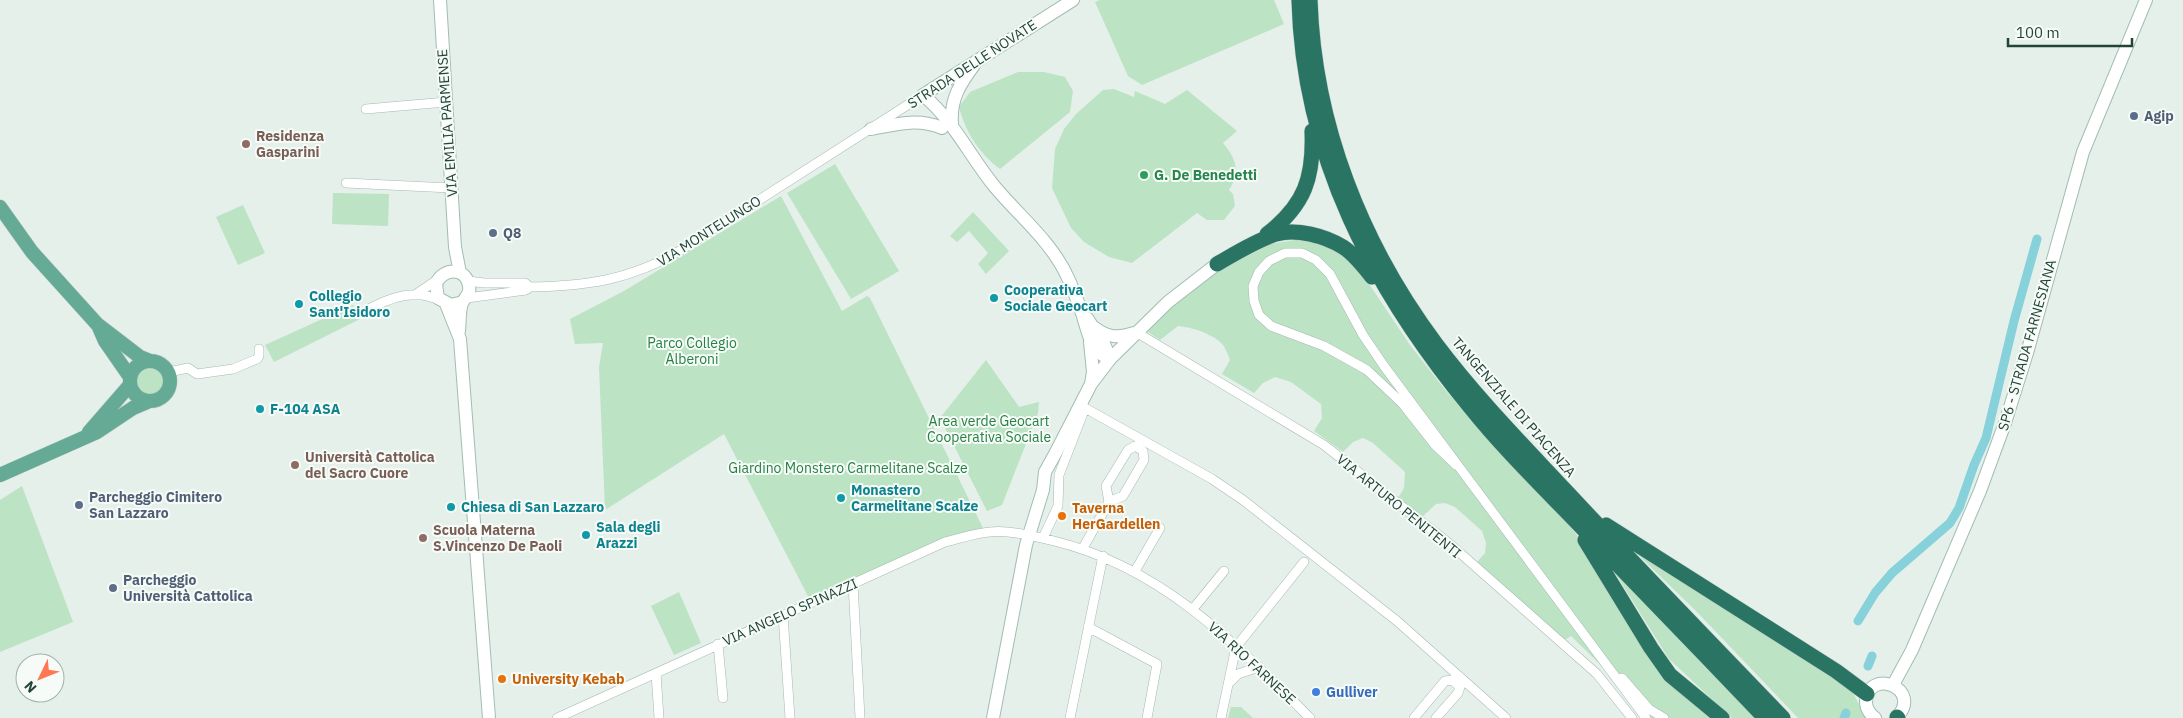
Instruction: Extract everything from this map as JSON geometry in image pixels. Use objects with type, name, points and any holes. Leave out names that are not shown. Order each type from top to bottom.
[{"type":"highway","name":"TANGENZIALE DI PIACENZA","points":[[1299,0],[1299,23],[1309,88],[1322,145],[1335,186],[1352,227],[1393,303],[1427,352],[1471,409],[1783,718]]},
{"type":"highway","name":"TANGENZIALE DI PIACENZA","points":[[1310,0],[1319,84],[1333,141],[1345,178],[1367,229],[1402,295],[1436,344],[1577,513],[1765,718]]},
{"type":"highway","points":[[1260,240],[1284,221],[1298,204],[1310,178],[1312,156],[1309,88]]},
{"type":"highway","points":[[1217,264],[1260,240],[1278,233],[1302,233],[1322,237],[1343,247],[1364,266],[1393,303]]},
{"type":"highway","points":[[1577,513],[1645,551],[1828,666],[1868,694]]},
{"type":"highway","points":[[1577,513],[1651,648],[1670,674],[1722,718]]},
{"type":"main road","name":"VIA EMILIA PARMENSE","points":[[440,0],[455,247],[464,277],[470,289],[465,300],[459,331],[465,386],[489,718]]},
{"type":"main road","name":"STRADA DELLE NOVATE","points":[[923,95],[1073,0]]},
{"type":"main road","name":"SP6 - STRADA FARNESIANA","points":[[1893,685],[1912,650],[1980,491],[2005,423],[2027,353],[2083,152],[2146,0]]},
{"type":"main road","points":[[947,126],[956,90],[980,58]]},
{"type":"main road","points":[[923,95],[994,186],[1057,257],[1081,311],[1090,340],[1093,364],[1092,384]]},
{"type":"main road","points":[[871,129],[905,122],[947,126]]},
{"type":"main road","points":[[0,207],[32,252],[97,324],[134,352],[150,361],[158,362],[168,372],[171,385],[168,393],[158,401],[147,402],[133,408],[97,432],[0,476]]},
{"type":"main road","name":"VIA EMILIA PARMENSE","points":[[455,247],[451,251],[440,276],[436,294],[444,303],[459,331]]},
{"type":"main road","points":[[993,718],[1029,535],[1042,490],[1045,472],[1092,384],[1110,359],[1168,302],[1217,264]]},
{"type":"main road","points":[[440,276],[452,271],[464,277]]},
{"type":"main road","points":[[444,303],[455,305],[465,300]]},
{"type":"main road","points":[[1081,311],[1093,326],[1110,359]]},
{"type":"main road","points":[[97,324],[104,341],[130,381],[133,392],[147,402]]},
{"type":"main road","points":[[1093,326],[1103,334],[1114,337],[1122,337],[1136,332]]},
{"type":"main road","points":[[1090,340],[1097,352],[1110,359]]},
{"type":"main road","points":[[86,436],[130,381],[136,366],[150,361]]},
{"type":"main road","points":[[1875,718],[1870,714],[1866,704],[1868,694],[1874,686],[1884,683],[1893,685],[1901,691],[1904,700],[1903,710],[1897,718]]},
{"type":"street","name":"STRADA DELLE NOVATE","points":[[871,129],[923,95]]},
{"type":"street","points":[[366,109],[446,102]]},
{"type":"street","name":"VIA MONTELUNGO","points":[[465,300],[526,290],[530,287],[609,280],[645,270],[666,259],[871,129]]},
{"type":"street","points":[[346,182],[452,188]]},
{"type":"street","points":[[1456,465],[1435,445],[1402,403],[1367,370],[1324,346],[1272,326],[1259,315],[1254,301],[1254,286],[1259,272],[1269,261],[1285,253],[1302,253],[1316,260],[1330,274],[1373,351],[1646,718]]},
{"type":"street","points":[[371,308],[386,300],[415,294],[440,276]]},
{"type":"street","name":"VIA MONTELUNGO","points":[[464,277],[484,283],[525,283],[530,287]]},
{"type":"street","points":[[415,294],[444,303]]},
{"type":"street","name":"VIA ARTURO PENITENTI","points":[[1136,332],[1316,439],[1450,546],[1597,674],[1632,718]]},
{"type":"street","points":[[168,372],[188,368],[196,374],[233,369],[256,359],[259,356],[259,349]]},
{"type":"street","points":[[1043,538],[1058,506],[1059,475],[1085,408],[1212,479],[1243,500],[1397,622],[1506,718]]},
{"type":"street","points":[[1083,548],[1108,502],[1106,486],[1128,450],[1135,446],[1142,451],[1144,460],[1122,496],[1108,502]]},
{"type":"street","points":[[1135,571],[1160,528],[1154,525]]},
{"type":"street","name":"VIA ANGELO SPINAZZI","points":[[557,718],[945,542],[990,532],[1029,535]]},
{"type":"street","name":"VIA RIO FARNESE","points":[[1029,535],[1083,548],[1135,571],[1192,610],[1259,667],[1310,718]]},
{"type":"street","points":[[1070,718],[1103,556]]},
{"type":"street","points":[[1221,718],[1236,647],[1304,562]]},
{"type":"street","points":[[1192,610],[1224,571]]},
{"type":"street","points":[[853,583],[860,718]]},
{"type":"street","points":[[783,615],[790,718]]},
{"type":"street","points":[[1088,627],[1157,664],[1147,718]]},
{"type":"street","points":[[1586,639],[1650,709],[1664,718]]},
{"type":"street","points":[[718,644],[723,698]]},
{"type":"street","points":[[1228,685],[1238,674],[1259,667]]},
{"type":"street","points":[[656,672],[659,718]]},
{"type":"street","points":[[1414,718],[1445,681],[1452,680],[1460,687],[1458,693],[1436,718]]},
{"type":"green space","points":[[1100,0],[1274,0],[1284,24],[1142,85],[1128,76],[1095,2]]},
{"type":"green space","points":[[1018,72],[1044,72],[1065,77],[1073,91],[1070,112],[1000,169],[979,149],[965,125],[959,107],[970,92]]},
{"type":"green space","name":"G. De Benedetti","points":[[1114,89],[1134,97],[1135,91],[1165,104],[1187,90],[1237,131],[1223,143],[1234,160],[1236,171],[1229,190],[1233,194],[1235,206],[1224,220],[1207,220],[1197,213],[1132,263],[1109,257],[1084,242],[1071,228],[1052,188],[1055,149],[1064,129],[1076,114],[1103,90]]},
{"type":"green space","points":[[835,164],[899,271],[851,299],[787,193]]},
{"type":"green space","points":[[333,193],[389,194],[388,226],[332,224]]},
{"type":"green space","points":[[781,196],[842,311],[867,296],[870,298],[983,528],[809,598],[724,434],[605,510],[599,367],[603,343],[575,344],[570,319],[624,291]]},
{"type":"green space","points":[[243,205],[265,253],[238,265],[216,217]]},
{"type":"green space","points":[[973,212],[1009,251],[986,274],[978,264],[988,253],[969,231],[957,242],[950,236]]},
{"type":"green space","points":[[1302,239],[1323,244],[1345,257],[1365,278],[1410,345],[1446,391],[1567,523],[1601,565],[1620,611],[1720,718],[1645,718],[1621,685],[1571,636],[1565,640],[1477,562],[1485,553],[1486,543],[1482,531],[1455,507],[1445,503],[1436,504],[1422,517],[1398,498],[1404,488],[1405,472],[1373,443],[1363,438],[1353,442],[1343,452],[1314,431],[1322,418],[1321,404],[1291,382],[1275,377],[1263,383],[1254,393],[1222,374],[1230,360],[1223,345],[1208,334],[1178,326],[1160,340],[1148,332],[1147,328],[1184,296],[1215,273],[1270,244]]},
{"type":"green space","points":[[353,305],[360,319],[274,362],[265,345]]},
{"type":"green space","name":"Area verde Geocart Cooperativa Sociale","points":[[986,360],[1019,407],[1039,402],[1038,413],[1002,505],[987,511],[940,418]]},
{"type":"green space","points":[[150,367],[160,371],[164,381],[160,391],[150,395],[140,391],[136,381],[140,371]]},
{"type":"green space","points":[[22,486],[73,622],[0,652],[0,500]]},
{"type":"green space","points":[[1625,542],[1850,687],[1866,718],[1798,718],[1697,612]]},
{"type":"green space","points":[[1605,557],[1759,718],[1732,718],[1669,659]]},
{"type":"green space","points":[[679,592],[701,643],[674,655],[651,606]]},
{"type":"green space","points":[[1231,707],[1241,707],[1253,718],[1228,718]]},
{"type":"waterway","points":[[1858,621],[1875,593],[1892,573],[1950,523],[1959,508],[1986,438],[2014,321],[2037,239]]},
{"type":"waterway","points":[[1868,666],[1872,656]]},
{"type":"waterway","points":[[1844,718],[1846,713]]},
{"type":"place","name":"Agip","points":[[2134,116]]},
{"type":"place","name":"Residenza Gasparini","points":[[246,144]]},
{"type":"place","name":"G. De Benedetti","points":[[1144,175]]},
{"type":"place","name":"Q8","points":[[493,233]]},
{"type":"place","name":"Cooperativa Sociale Geocart","points":[[994,298]]},
{"type":"place","name":"Collegio Sant'Isidoro","points":[[299,304]]},
{"type":"place","name":"F-104 ASA","points":[[260,409]]},
{"type":"place","name":"Università Cattolica del Sacro Cuore","points":[[295,465]]},
{"type":"place","name":"Monastero Carmelitane Scalze","points":[[841,498]]},
{"type":"place","name":"Parcheggio Cimitero San Lazzaro","points":[[79,505]]},
{"type":"place","name":"Chiesa di San Lazzaro","points":[[451,507]]},
{"type":"place","name":"Taverna HerGardellen","points":[[1062,516]]},
{"type":"place","name":"Sala degli Arazzi","points":[[586,535]]},
{"type":"place","name":"Scuola Materna S.Vincenzo De Paoli","points":[[423,538]]},
{"type":"place","name":"Parcheggio Università Cattolica","points":[[113,588]]},
{"type":"place","name":"University Kebab","points":[[502,679]]},
{"type":"place","name":"Gulliver","points":[[1316,692]]},
{"type":"park label","name":"Parco Collegio Alberoni","points":[[692,352]]},
{"type":"park label","name":"Giardino Monstero Carmelitane Scalze","points":[[848,468]]}]
